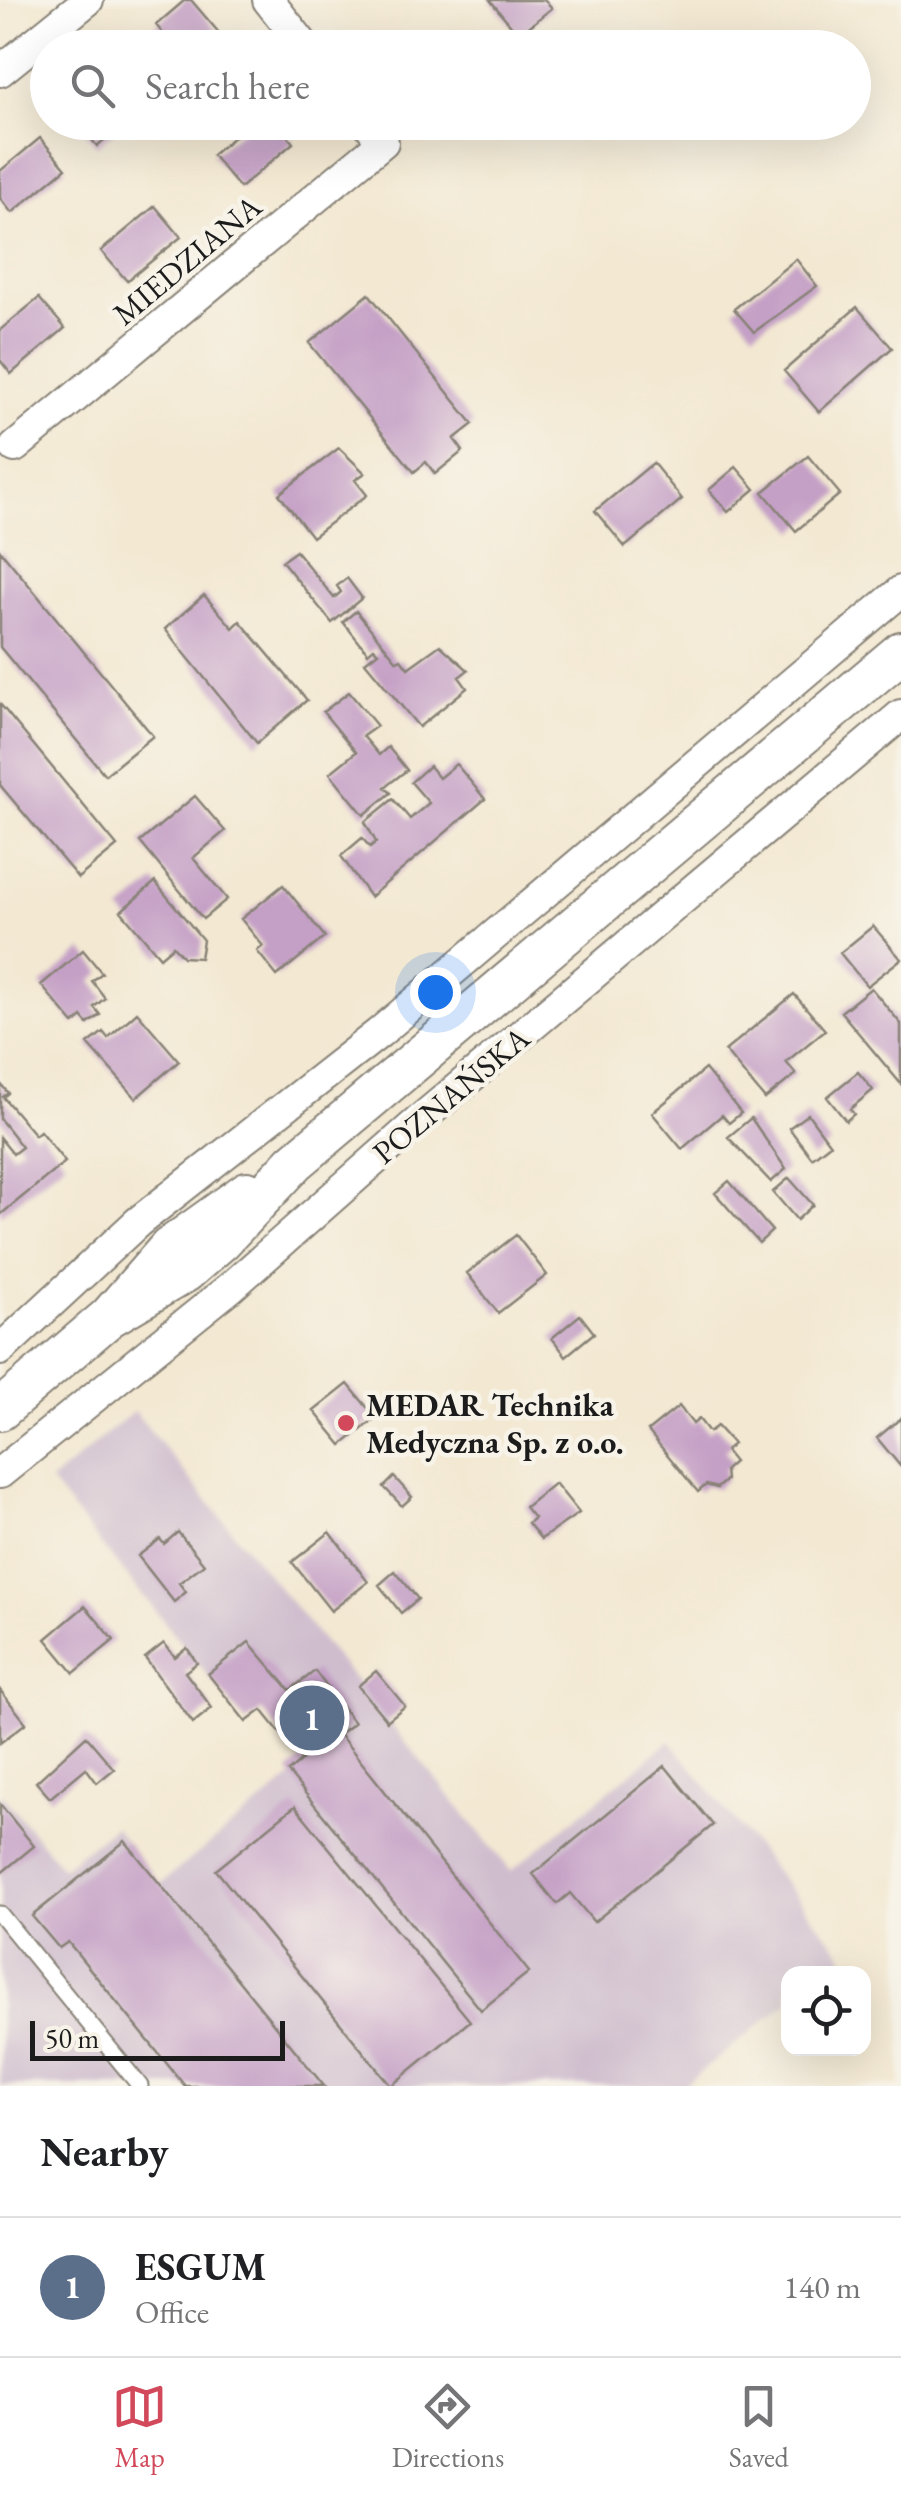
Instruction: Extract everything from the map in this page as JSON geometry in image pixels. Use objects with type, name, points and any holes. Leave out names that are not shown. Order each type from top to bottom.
[{"type":"main road","name":"POZNAŃSKA","points":[[0,1410],[109,1318],[196,1264],[294,1162],[901,652]]},
{"type":"street","points":[[51,30],[88,0]]},
{"type":"street","points":[[268,0],[292,30]]},
{"type":"street","points":[[0,71],[30,47]]},
{"type":"street","name":"MIEDZIANA","points":[[15,447],[381,140]]},
{"type":"street","points":[[0,1350],[138,1222],[380,1034],[901,590]]},
{"type":"street","name":"POZNAŃSKA","points":[[0,1473],[242,1278],[421,1120],[901,715]]},
{"type":"lane","points":[[0,1914],[140,2086]]},
{"type":"shaded area","points":[[134,1411],[511,1871],[670,1741],[845,1957],[833,1966],[781,1966],[781,2008],[683,2086],[0,2086],[0,1793],[62,1868],[114,1827],[160,1884],[292,1778],[288,1772],[302,1760],[262,1710],[246,1722],[50,1482]]},
{"type":"building","points":[[185,0],[191,0],[217,30],[160,30],[156,25]]},
{"type":"building","points":[[490,0],[545,0],[552,8],[525,30],[515,30]]},
{"type":"building","points":[[38,140],[66,168],[12,213],[0,198],[0,171]]},
{"type":"building","points":[[230,140],[293,143],[240,188],[212,155]]},
{"type":"building","points":[[155,206],[181,237],[127,281],[101,251]]},
{"type":"building","points":[[796,259],[817,286],[754,332],[734,309]]},
{"type":"building","points":[[369,294],[473,424],[454,439],[463,451],[435,474],[426,462],[414,472],[309,343]]},
{"type":"building","points":[[39,298],[65,328],[11,374],[0,360],[0,330]]},
{"type":"building","points":[[857,307],[892,348],[819,412],[784,371]]},
{"type":"building","points":[[339,448],[365,473],[355,480],[367,495],[312,537],[279,494]]},
{"type":"building","points":[[808,456],[840,494],[796,531],[763,492]]},
{"type":"building","points":[[653,463],[682,499],[625,547],[595,511]]},
{"type":"building","points":[[736,467],[755,489],[728,512],[709,490]]},
{"type":"building","points":[[0,550],[153,736],[105,775],[0,647]]},
{"type":"building","points":[[296,551],[334,598],[341,592],[337,586],[347,578],[362,598],[332,623],[282,561]]},
{"type":"building","points":[[204,595],[233,628],[240,621],[307,700],[257,743],[165,629]]},
{"type":"building","points":[[356,611],[397,661],[401,659],[408,668],[440,645],[468,670],[459,677],[467,688],[419,727],[365,662],[378,652],[374,648],[368,653],[343,622]]},
{"type":"building","points":[[349,692],[377,726],[363,736],[379,755],[388,747],[407,770],[385,787],[391,793],[364,815],[330,773],[356,752],[323,712]]},
{"type":"building","points":[[0,704],[117,846],[78,878],[0,785]]},
{"type":"building","points":[[456,764],[485,799],[370,897],[341,856],[362,838],[370,847],[376,842],[365,822],[393,799],[410,819],[429,803],[411,782],[429,766],[439,778]]},
{"type":"building","points":[[195,796],[225,831],[193,858],[227,899],[203,919],[140,842]]},
{"type":"building","points":[[155,882],[203,940],[200,958],[183,957],[173,946],[160,957],[121,911]]},
{"type":"building","points":[[283,885],[325,937],[277,976],[257,951],[263,946],[241,919]]},
{"type":"building","points":[[873,926],[901,959],[867,986],[840,953]]},
{"type":"building","points":[[83,950],[102,973],[92,981],[105,998],[94,1007],[100,1015],[88,1024],[82,1017],[74,1024],[41,985]]},
{"type":"building","points":[[871,988],[901,1024],[901,1084],[841,1012]]},
{"type":"building","points":[[794,994],[825,1030],[786,1062],[796,1074],[765,1099],[725,1051]]},
{"type":"building","points":[[137,1012],[179,1061],[136,1098],[88,1044],[103,1032],[108,1038]]},
{"type":"building","points":[[705,1069],[741,1113],[729,1123],[722,1115],[682,1149],[652,1113]]},
{"type":"building","points":[[858,1072],[873,1090],[850,1109],[854,1114],[846,1121],[827,1097]]},
{"type":"building","points":[[0,1083],[8,1093],[3,1097],[35,1135],[40,1131],[65,1162],[0,1215],[0,1138],[13,1154],[22,1147],[0,1119]]},
{"type":"building","points":[[808,1114],[830,1144],[812,1158],[789,1128]]},
{"type":"building","points":[[751,1118],[786,1169],[771,1182],[728,1137]]},
{"type":"building","points":[[789,1178],[813,1205],[797,1220],[773,1192]]},
{"type":"building","points":[[729,1181],[772,1231],[759,1243],[715,1193]]},
{"type":"building","points":[[516,1235],[547,1275],[498,1313],[467,1273]]},
{"type":"building","points":[[580,1315],[594,1333],[566,1356],[552,1338]]},
{"type":"building","points":[[348,1384],[376,1418],[342,1445],[314,1411]]},
{"type":"building","points":[[679,1406],[693,1424],[699,1419],[709,1432],[717,1426],[733,1444],[725,1451],[734,1462],[725,1470],[726,1480],[717,1488],[706,1485],[698,1492],[648,1431]]},
{"type":"building","points":[[901,1418],[901,1467],[877,1438]]},
{"type":"building","points":[[394,1477],[412,1497],[402,1506],[384,1487]]},
{"type":"building","points":[[555,1483],[579,1513],[541,1539],[528,1523],[534,1518],[525,1507]]},
{"type":"building","points":[[178,1532],[204,1564],[179,1583],[186,1592],[174,1602],[138,1556],[160,1539],[164,1544]]},
{"type":"building","points":[[330,1532],[368,1582],[331,1611],[292,1562]]},
{"type":"building","points":[[395,1571],[418,1599],[401,1613],[379,1585]]},
{"type":"building","points":[[85,1606],[114,1640],[74,1673],[46,1639]]},
{"type":"building","points":[[249,1642],[290,1690],[315,1671],[354,1723],[339,1734],[529,1972],[481,2010],[288,1772],[302,1760],[262,1710],[246,1722],[208,1674]]},
{"type":"building","points":[[164,1643],[175,1657],[187,1648],[197,1663],[185,1672],[212,1708],[193,1723],[145,1658]]},
{"type":"building","points":[[376,1671],[405,1706],[387,1721],[358,1686]]},
{"type":"building","points":[[0,1690],[26,1723],[0,1743]]},
{"type":"building","points":[[86,1736],[114,1769],[97,1783],[86,1768],[50,1798],[36,1782]]},
{"type":"building","points":[[665,1766],[713,1825],[594,1922],[570,1893],[557,1904],[533,1874]]},
{"type":"building","points":[[0,1804],[34,1846],[0,1874]]},
{"type":"building","points":[[295,1806],[470,2021],[391,2086],[216,1870]]},
{"type":"building","points":[[125,1841],[324,2086],[185,2086],[68,1942],[59,1948],[32,1916]]},
{"type":"place","name":"MEDAR Technika Medyczna Sp. z o.o.","points":[[346,1423]]},
{"type":"place","name":"ESGUM","points":[[312,1718]]}]
